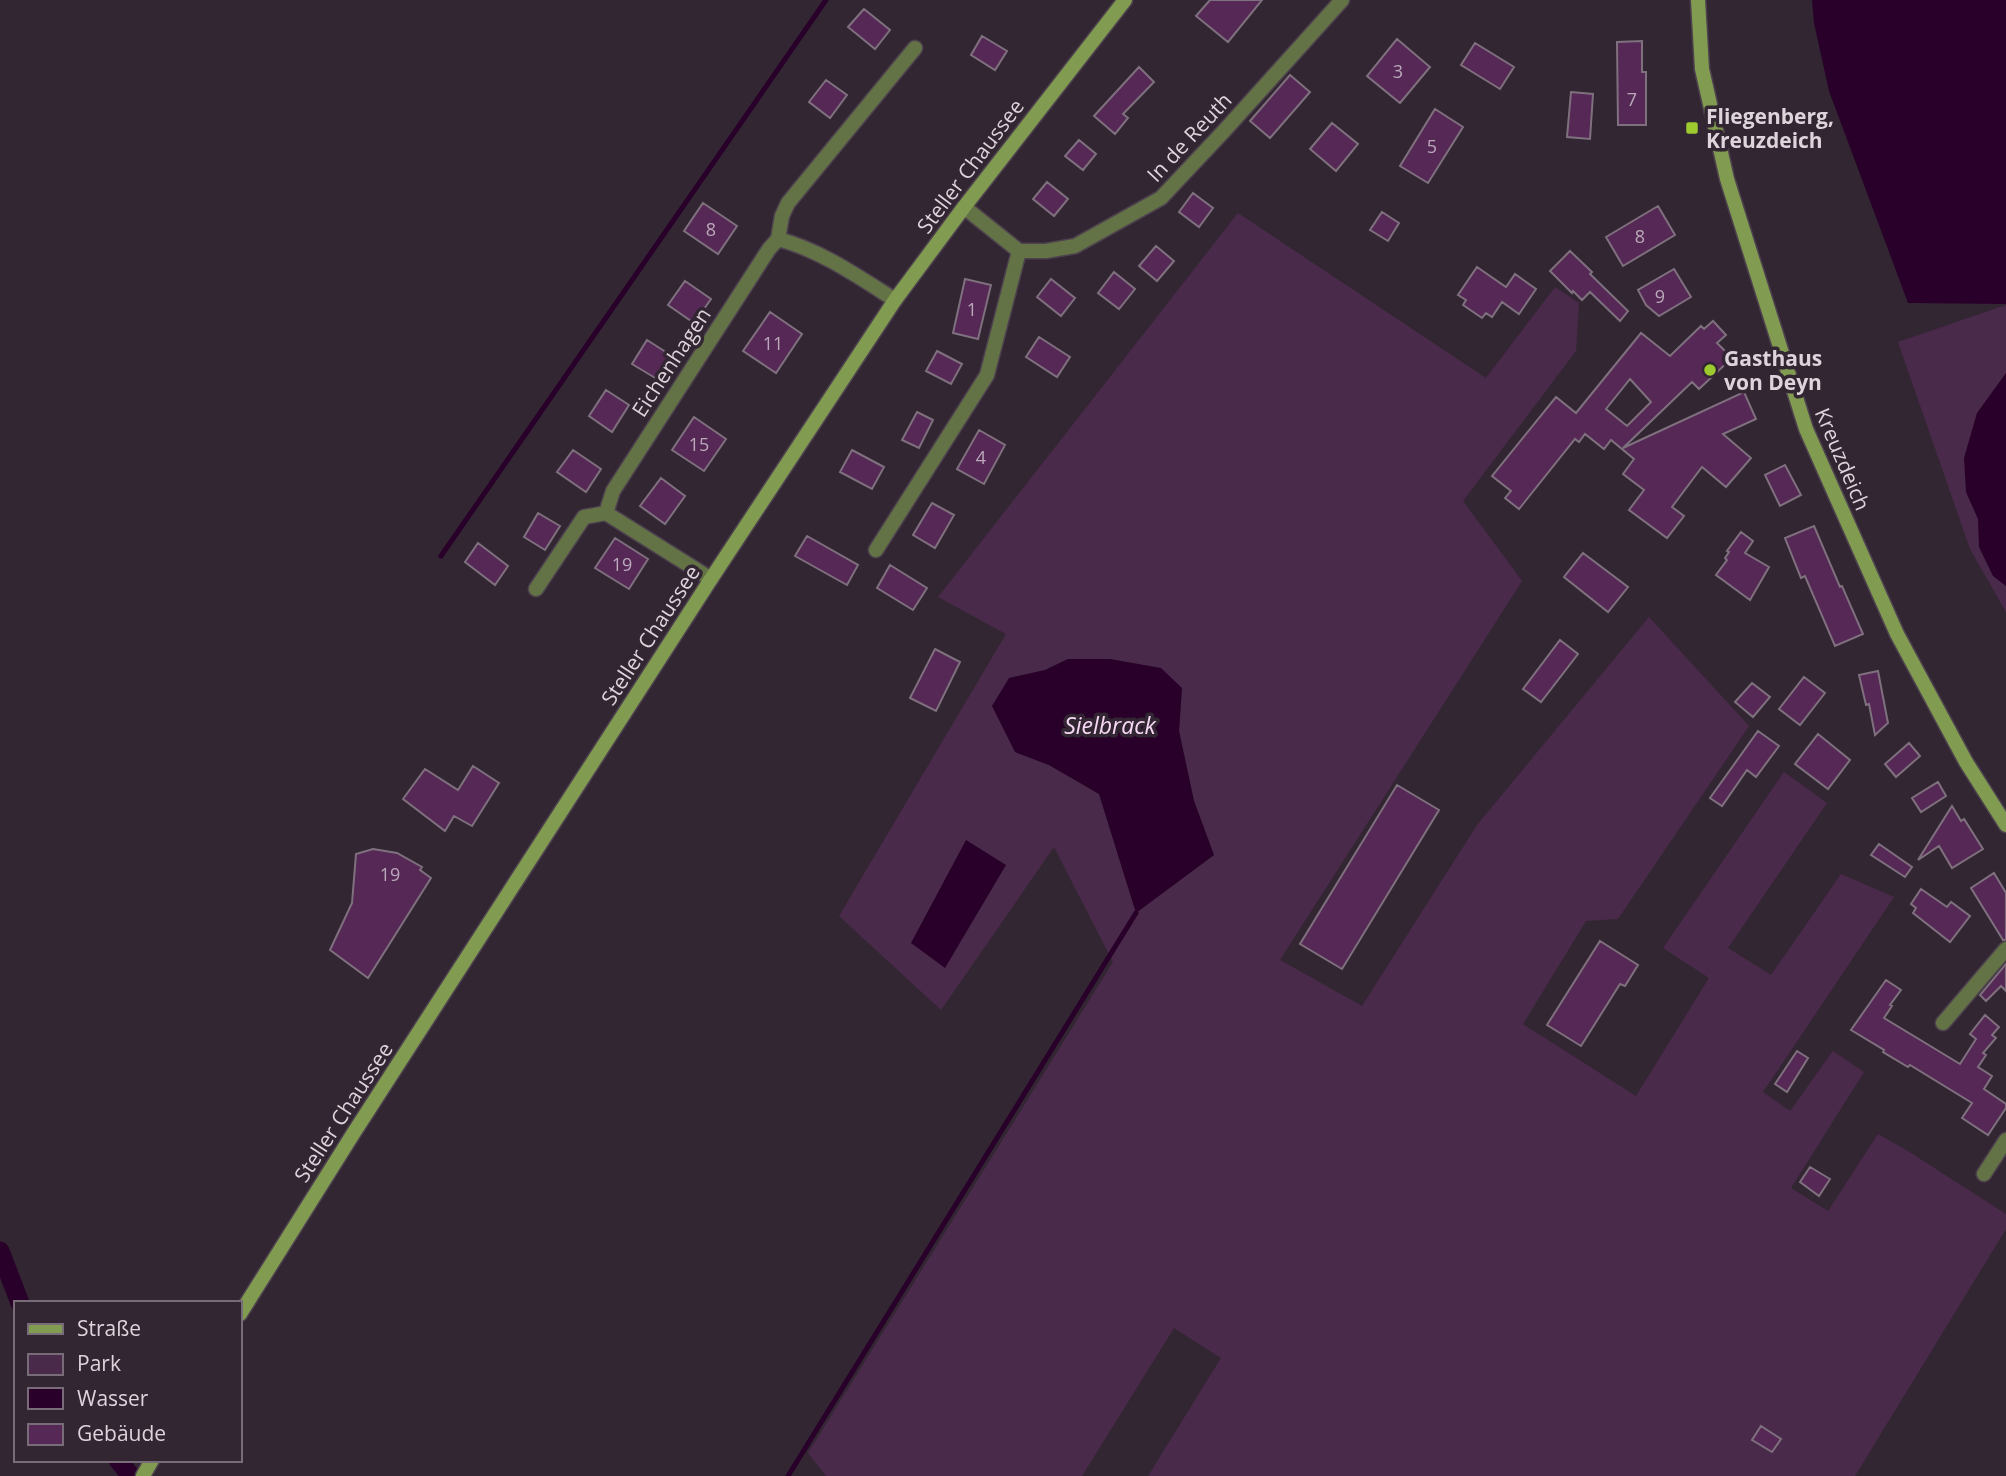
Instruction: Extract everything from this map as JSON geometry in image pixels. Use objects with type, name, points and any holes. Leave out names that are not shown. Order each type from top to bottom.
[{"type":"street","name":"Steller Chaussee","points":[[242,1311],[711,579],[895,300],[1125,0]]},
{"type":"street","name":"In de Reuth","points":[[1019,251],[1046,251],[1076,246],[1161,198],[1342,0]]},
{"type":"street","name":"Kreuzdeich","points":[[1698,0],[1702,69],[1727,179],[1806,429],[1898,634],[1966,762],[2006,825]]},
{"type":"street","name":"Eichenhagen","points":[[606,513],[612,491],[778,239],[782,216],[788,203],[915,48]]},
{"type":"street","points":[[876,550],[987,375],[1019,251],[964,207]]},
{"type":"street","points":[[778,239],[800,244],[895,300]]},
{"type":"street","points":[[536,589],[584,517],[606,513],[711,579]]},
{"type":"street","points":[[1943,1023],[2006,949]]},
{"type":"street","points":[[1984,1174],[2006,1140]]},
{"type":"green space","points":[[1238,213],[1486,378],[1555,287],[1579,303],[1576,351],[1463,501],[1522,581],[1280,960],[1362,1006],[1477,825],[1649,617],[1749,726],[1618,919],[1586,921],[1523,1024],[1636,1096],[1709,978],[1663,948],[1784,772],[1827,803],[1728,948],[1771,975],[1841,874],[1894,897],[1763,1092],[1790,1111],[1833,1051],[1864,1072],[1791,1188],[1828,1211],[1878,1134],[2006,1214],[2006,1229],[1855,1476],[1148,1476],[1221,1358],[1174,1328],[1082,1476],[826,1476],[808,1453],[1113,962],[1054,847],[941,1010],[839,916],[1006,634],[938,597]],"holes":[[[1068,659],[1182,688],[1179,731],[1194,801],[1214,855],[1136,912],[1099,794],[1049,765],[1015,752],[1009,678],[1045,670]]]},
{"type":"green space","points":[[2006,305],[2006,612],[1970,549],[1898,342]]},
{"type":"water","points":[[1812,0],[2006,0],[2006,304],[1908,303],[1829,91],[1814,23]]},
{"type":"water","points":[[2006,373],[2006,586],[1993,576],[1979,547],[1978,519],[1966,492],[1964,458],[1977,413]]},
{"type":"water","name":"Sielbrack","points":[[1068,659],[1110,659],[1161,668],[1182,688],[1179,731],[1194,801],[1214,855],[1136,913],[1099,794],[1049,765],[1015,752],[992,706],[1009,678],[1045,670]]},
{"type":"water","points":[[966,840],[1006,865],[945,968],[911,943]]},
{"type":"building","points":[[1210,0],[1262,0],[1228,42],[1196,16]]},
{"type":"building","points":[[864,9],[890,30],[875,49],[848,27]]},
{"type":"building","points":[[982,36],[1007,51],[995,70],[971,55]]},
{"type":"building","points":[[1397,39],[1430,67],[1400,103],[1367,76]]},
{"type":"building","points":[[1642,41],[1642,72],[1646,72],[1646,125],[1618,125],[1617,42]]},
{"type":"building","points":[[1475,43],[1514,67],[1500,89],[1461,65]]},
{"type":"building","points":[[1139,67],[1154,82],[1123,114],[1128,118],[1115,134],[1094,116]]},
{"type":"building","points":[[1290,75],[1310,92],[1270,138],[1250,121]]},
{"type":"building","points":[[826,80],[847,95],[830,118],[809,102]]},
{"type":"building","points":[[1571,92],[1593,94],[1590,139],[1567,137]]},
{"type":"building","points":[[1435,109],[1463,127],[1428,183],[1400,166]]},
{"type":"building","points":[[1332,123],[1358,144],[1336,171],[1310,149]]},
{"type":"building","points":[[1079,140],[1096,154],[1083,170],[1065,156]]},
{"type":"building","points":[[1047,182],[1068,199],[1054,216],[1033,199]]},
{"type":"building","points":[[1193,193],[1213,208],[1199,227],[1179,212]]},
{"type":"building","points":[[703,203],[737,226],[718,254],[684,231]]},
{"type":"building","points":[[1658,206],[1675,235],[1623,266],[1606,237]]},
{"type":"building","points":[[1382,212],[1399,223],[1388,241],[1370,230]]},
{"type":"building","points":[[1156,246],[1174,261],[1157,281],[1139,266]]},
{"type":"building","points":[[1570,251],[1628,311],[1620,321],[1590,292],[1582,300],[1550,271]]},
{"type":"building","points":[[1477,267],[1506,287],[1515,274],[1536,289],[1519,314],[1502,302],[1492,317],[1486,313],[1482,318],[1463,305],[1466,300],[1458,295]]},
{"type":"building","points":[[1674,269],[1691,297],[1659,316],[1646,305],[1638,290]]},
{"type":"building","points":[[1114,272],[1135,289],[1119,309],[1098,293]]},
{"type":"building","points":[[965,279],[991,285],[978,339],[953,333]]},
{"type":"building","points":[[1051,279],[1075,298],[1061,316],[1037,297]]},
{"type":"building","points":[[685,281],[711,299],[694,323],[668,305]]},
{"type":"building","points":[[770,312],[802,334],[776,373],[743,351]]},
{"type":"building","points":[[1713,321],[1726,335],[1717,343],[1732,358],[1699,389],[1692,382],[1623,448],[1744,392],[1756,419],[1723,434],[1751,458],[1726,487],[1702,467],[1672,507],[1684,516],[1667,538],[1629,510],[1644,490],[1623,474],[1634,459],[1611,440],[1604,449],[1585,434],[1579,442],[1575,439],[1519,509],[1505,498],[1511,491],[1492,476],[1556,397],[1576,413],[1641,333],[1670,356],[1701,326],[1704,329]],"holes":[[[1630,379],[1651,402],[1627,426],[1606,409]]]},
{"type":"building","points":[[1039,337],[1070,357],[1057,377],[1026,357]]},
{"type":"building","points":[[647,340],[672,356],[657,379],[632,364]]},
{"type":"building","points":[[937,351],[962,364],[951,384],[926,371]]},
{"type":"building","points":[[606,390],[629,405],[612,432],[589,416]]},
{"type":"building","points":[[917,412],[933,420],[919,448],[902,440]]},
{"type":"building","points":[[694,417],[726,439],[704,471],[672,450]]},
{"type":"building","points":[[979,430],[1005,445],[984,484],[957,469]]},
{"type":"building","points":[[573,450],[601,469],[586,492],[557,472]]},
{"type":"building","points":[[852,450],[884,467],[872,489],[840,472]]},
{"type":"building","points":[[1785,465],[1801,495],[1780,506],[1765,475]]},
{"type":"building","points":[[661,478],[685,496],[665,524],[640,506]]},
{"type":"building","points":[[932,503],[954,515],[935,548],[913,535]]},
{"type":"building","points":[[538,513],[560,526],[545,550],[524,537]]},
{"type":"building","points":[[1814,526],[1863,634],[1835,646],[1805,576],[1801,578],[1785,538]]},
{"type":"building","points":[[1741,532],[1753,541],[1745,553],[1769,567],[1750,600],[1716,575],[1727,560],[1727,551]]},
{"type":"building","points":[[807,536],[858,565],[847,585],[795,556]]},
{"type":"building","points":[[615,538],[648,559],[629,589],[595,568]]},
{"type":"building","points":[[478,543],[508,566],[495,585],[465,562]]},
{"type":"building","points":[[1583,553],[1628,587],[1608,612],[1564,577]]},
{"type":"building","points":[[890,565],[927,588],[913,610],[877,588]]},
{"type":"building","points":[[1560,640],[1578,654],[1541,702],[1523,689]]},
{"type":"building","points":[[935,649],[960,662],[936,711],[910,698]]},
{"type":"building","points":[[1878,671],[1888,723],[1875,735],[1869,704],[1866,705],[1859,675]]},
{"type":"building","points":[[1804,677],[1825,693],[1800,725],[1779,709]]},
{"type":"building","points":[[1752,683],[1770,697],[1753,717],[1735,702]]},
{"type":"building","points":[[1758,731],[1779,746],[1756,777],[1747,770],[1722,806],[1710,798]]},
{"type":"building","points":[[1818,734],[1850,760],[1828,789],[1795,764]]},
{"type":"building","points":[[1909,743],[1920,756],[1896,777],[1885,764]]},
{"type":"building","points":[[473,766],[499,783],[472,826],[454,816],[445,831],[403,799],[425,769],[458,790]]},
{"type":"building","points":[[1938,782],[1946,796],[1921,812],[1912,798]]},
{"type":"building","points":[[1397,785],[1439,810],[1342,969],[1300,944]]},
{"type":"building","points":[[1952,806],[1961,821],[1964,819],[1983,849],[1952,868],[1939,846],[1918,860]]},
{"type":"building","points":[[1879,844],[1912,867],[1905,877],[1871,855]]},
{"type":"building","points":[[373,849],[397,853],[422,867],[420,870],[431,878],[368,978],[330,950],[352,903],[356,854]]},
{"type":"building","points":[[1994,873],[2006,893],[2006,940],[2003,940],[1971,888]]},
{"type":"building","points":[[1921,889],[1947,907],[1951,902],[1970,916],[1950,942],[1913,913],[1916,908],[1911,904]]},
{"type":"building","points":[[1600,941],[1638,965],[1625,986],[1620,984],[1581,1046],[1547,1025]]},
{"type":"building","points":[[2006,964],[2006,991],[2001,986],[1986,1001],[1980,995]]},
{"type":"building","points":[[1886,980],[1901,990],[1884,1018],[1960,1064],[1976,1039],[1970,1034],[1985,1015],[1999,1027],[1992,1035],[1996,1038],[1983,1053],[1986,1055],[1978,1067],[1992,1076],[1984,1089],[2006,1104],[1988,1135],[1962,1118],[1972,1103],[1910,1065],[1908,1067],[1883,1052],[1884,1050],[1851,1030]]},
{"type":"building","points":[[1797,1051],[1808,1058],[1787,1092],[1775,1084]]},
{"type":"building","points":[[1810,1167],[1830,1179],[1819,1196],[1800,1182]]},
{"type":"building","points":[[1761,1426],[1781,1439],[1772,1452],[1752,1440]]},
{"type":"waterway","points":[[441,556],[826,0]]},
{"type":"waterway","points":[[788,1476],[1136,913]]},
{"type":"waterway","points":[[0,1251],[19,1301]]},
{"type":"waterway","points":[[120,1462],[131,1476]]},
{"type":"place","name":"Fliegenberg, Kreuzdeich","points":[[1692,128]]},
{"type":"place","name":"Gasthaus von Deyn","points":[[1710,370]]}]
